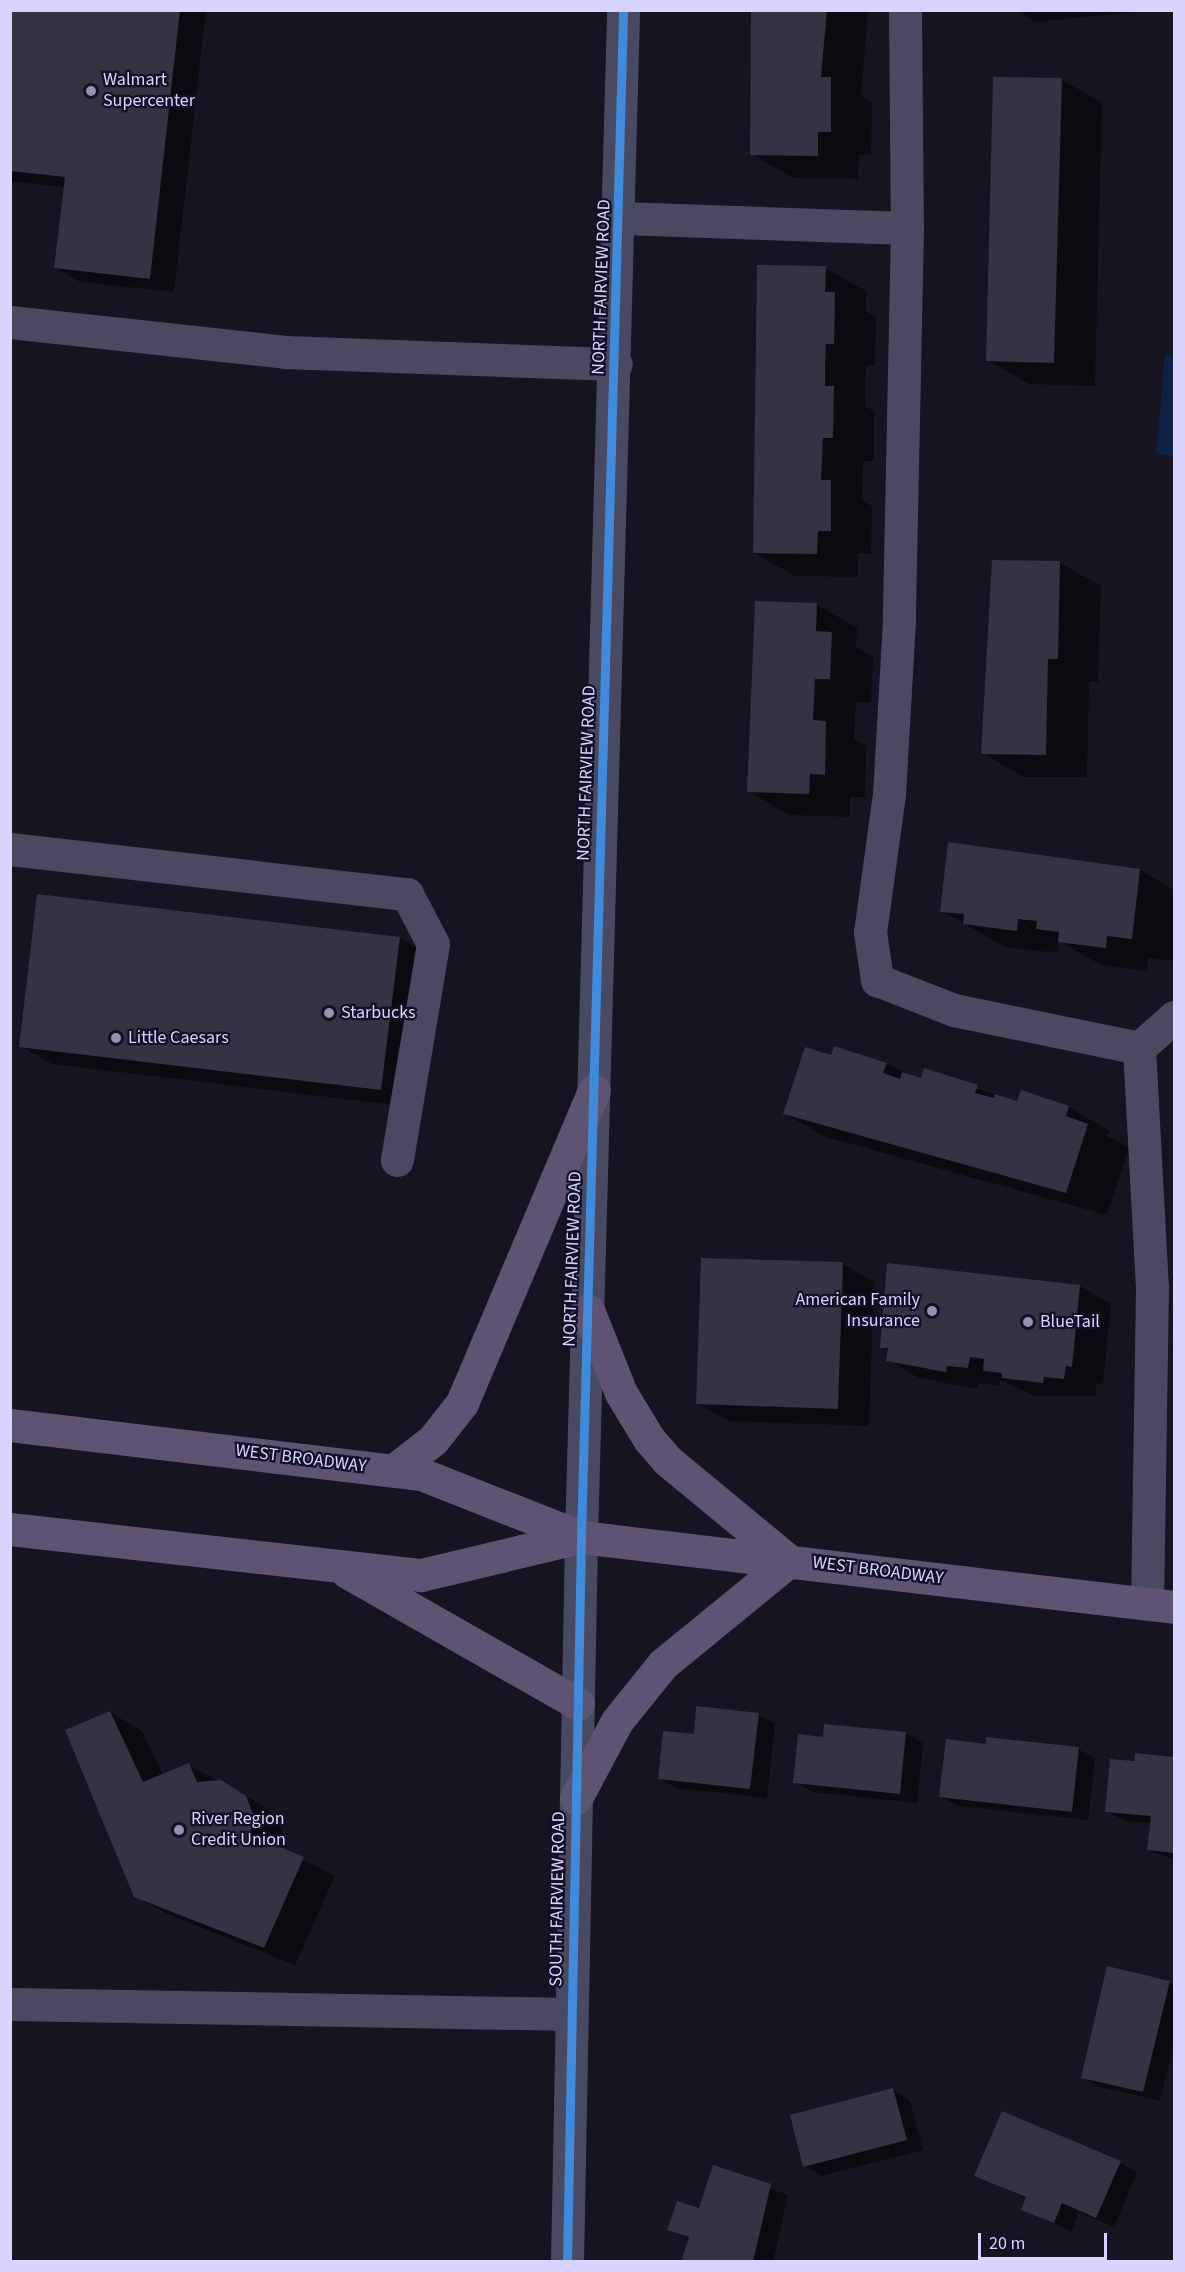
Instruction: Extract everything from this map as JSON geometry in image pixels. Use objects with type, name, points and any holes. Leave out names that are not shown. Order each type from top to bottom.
[{"type":"main road","points":[[394,1470],[433,1440],[462,1403],[594,1090]]},
{"type":"main road","points":[[576,1798],[617,1721],[663,1664],[789,1561],[668,1461],[649,1439],[621,1394],[588,1310]]},
{"type":"main road","name":"WEST BROADWAY","points":[[10,1425],[421,1474],[581,1537],[1161,1605]]},
{"type":"main road","name":"WEST BROADWAY","points":[[10,1529],[421,1575],[581,1537]]},
{"type":"main road","points":[[335,1565],[578,1704]]},
{"type":"street","name":"NORTH FAIRVIEW ROAD","points":[[581,1537],[621,218],[623,10]]},
{"type":"street","points":[[905,10],[907,228],[899,621],[889,794],[870,932],[876,980],[954,1010],[1139,1048]]},
{"type":"street","points":[[621,218],[907,228]]},
{"type":"street","points":[[10,322],[285,352],[616,364]]},
{"type":"street","points":[[10,849],[407,894],[433,945],[397,1160]]},
{"type":"street","points":[[1139,1048],[1174,1017]]},
{"type":"street","points":[[1139,1048],[1152,1287],[1161,1605]]},
{"type":"street","name":"SOUTH FAIRVIEW ROAD","points":[[567,2262],[581,1537]]},
{"type":"street","points":[[10,2004],[572,2014]]},
{"type":"water","points":[[1165,354],[1174,355],[1174,456],[1156,454]]},
{"type":"building","name":"Walmart Supercenter","points":[[10,10],[180,10],[150,279],[54,268],[65,177],[10,171]]},
{"type":"building","points":[[751,10],[827,10],[821,77],[831,77],[831,132],[818,132],[818,156],[750,155]]},
{"type":"building","points":[[993,77],[1062,78],[1054,363],[986,361]]},
{"type":"building","points":[[757,265],[826,266],[825,292],[835,292],[834,344],[826,344],[825,362],[825,386],[834,386],[833,438],[823,438],[821,480],[831,480],[831,531],[818,531],[817,554],[753,553]]},
{"type":"building","points":[[992,560],[1060,561],[1058,659],[1048,659],[1046,755],[981,754]]},
{"type":"building","points":[[755,601],[817,603],[816,631],[832,632],[830,679],[815,679],[813,720],[826,721],[825,775],[810,774],[809,794],[747,792]]},
{"type":"building","points":[[948,842],[1140,869],[1132,939],[1107,936],[1106,948],[1058,942],[1059,932],[1036,929],[1037,921],[1018,919],[1017,931],[963,924],[964,914],[940,912]]},
{"type":"building","points":[[37,894],[400,937],[381,1090],[19,1047]]},
{"type":"building","points":[[834,1046],[887,1063],[883,1073],[900,1079],[902,1072],[921,1078],[924,1068],[978,1085],[975,1093],[994,1098],[994,1094],[1017,1101],[1021,1090],[1069,1106],[1066,1116],[1088,1124],[1066,1193],[783,1114],[805,1047],[831,1055]]},
{"type":"building","points":[[701,1258],[843,1262],[838,1409],[696,1404]]},
{"type":"building","points":[[887,1263],[1080,1285],[1072,1367],[1066,1366],[1064,1379],[1044,1377],[1043,1383],[1002,1378],[1002,1373],[983,1371],[984,1359],[970,1357],[968,1368],[947,1366],[946,1372],[886,1361],[888,1348],[880,1348]]},
{"type":"building","points":[[696,1706],[759,1713],[750,1789],[658,1779],[663,1731],[694,1734]]},
{"type":"building","name":"River Region Credit Union","points":[[110,1711],[143,1782],[189,1763],[197,1782],[221,1780],[246,1796],[254,1817],[250,1834],[304,1857],[264,1948],[134,1897],[65,1730]]},
{"type":"building","points":[[824,1724],[906,1732],[900,1794],[793,1783],[798,1734],[823,1737]]},
{"type":"building","points":[[986,1737],[1079,1747],[1072,1812],[939,1797],[946,1739],[986,1744]]},
{"type":"building","points":[[1135,1753],[1174,1757],[1174,1853],[1147,1850],[1151,1816],[1105,1812],[1110,1759],[1134,1761]]},
{"type":"building","points":[[1107,1966],[1170,1981],[1143,2092],[1081,2078]]},
{"type":"building","points":[[893,2088],[907,2140],[803,2167],[790,2115]]},
{"type":"building","points":[[1002,2111],[1121,2161],[1096,2218],[1062,2203],[1054,2223],[1021,2210],[1026,2197],[974,2176]]},
{"type":"building","points":[[713,2165],[771,2184],[753,2262],[681,2262],[689,2237],[667,2230],[677,2201],[699,2208]]},
{"type":"cycle path","points":[[567,2262],[581,1537],[623,10]]},
{"type":"place","name":"Walmart Supercenter","points":[[91,91]]},
{"type":"place","name":"Starbucks","points":[[329,1013]]},
{"type":"place","name":"Little Caesars","points":[[116,1038]]},
{"type":"place","name":"American Family Insurance","points":[[932,1311]]},
{"type":"place","name":"BlueTail","points":[[1028,1322]]},
{"type":"place","name":"River Region Credit Union","points":[[179,1830]]}]
